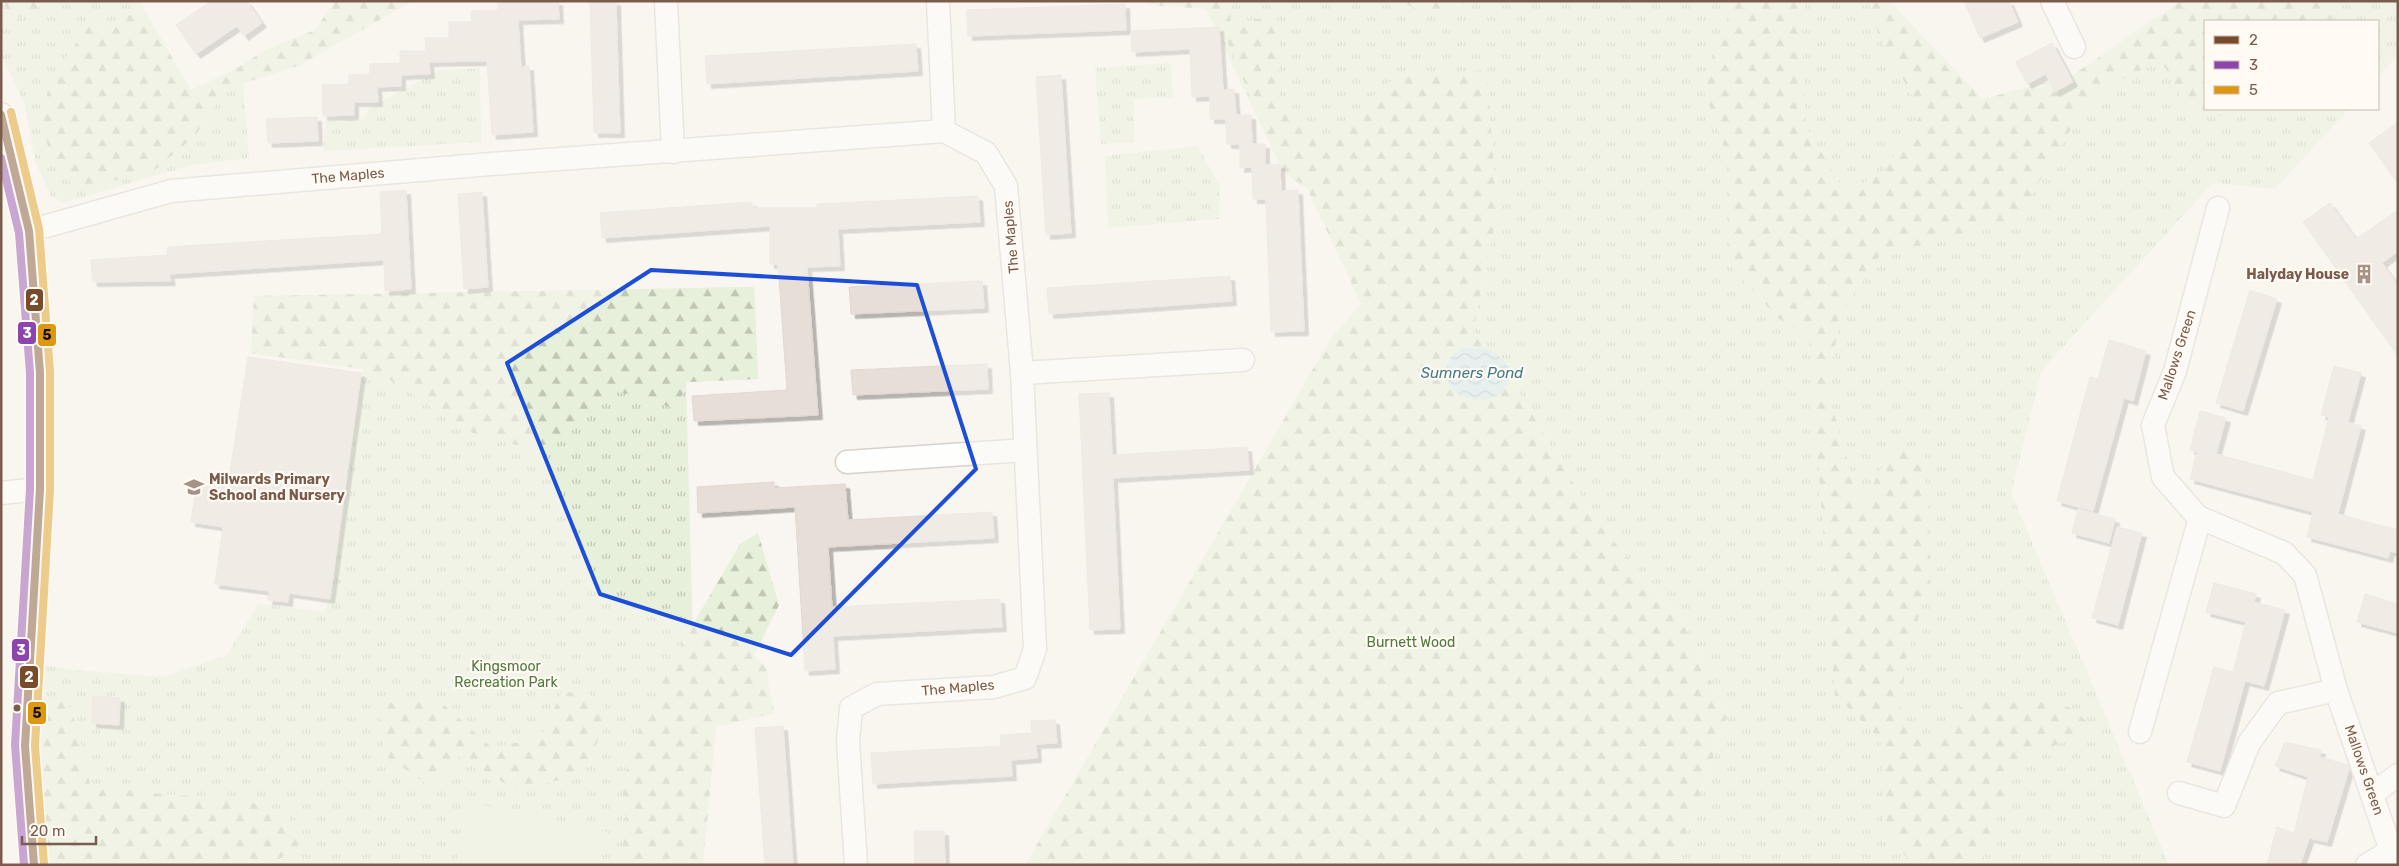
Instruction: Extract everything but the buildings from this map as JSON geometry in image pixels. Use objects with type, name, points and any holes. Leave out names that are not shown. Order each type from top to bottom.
[{"type":"street","points":[[666,1],[673,152]]},
{"type":"street","points":[[938,1],[944,131]]},
{"type":"street","points":[[2052,1],[2074,47]]},
{"type":"street","points":[[1,114],[29,231],[40,373],[40,490],[25,746],[34,865]]},
{"type":"street","name":"The Maples","points":[[29,231],[171,191],[491,164],[944,131],[986,153],[1006,186],[1022,373],[1035,649],[1025,678],[994,687],[877,694],[851,708],[848,741],[856,865]]},
{"type":"street","name":"Mallows Green","points":[[2218,208],[2175,371],[2153,425],[2163,478],[2200,518],[2284,552],[2305,575],[2336,690],[2394,857],[2366,865]]},
{"type":"street","points":[[1022,373],[1244,360]]},
{"type":"street","points":[[847,462],[1025,450]]},
{"type":"street","points":[[1,493],[40,490]]},
{"type":"street","points":[[2140,732],[2200,518]]},
{"type":"street","points":[[2179,794],[2224,806],[2249,743],[2278,703],[2336,690]]},
{"type":"street","points":[[2372,794],[2398,775]]},
{"type":"highlighted area","points":[[651,270],[917,285],[976,469],[791,655],[600,594],[507,363]]},
{"type":"green space","points":[[1,1],[4,1],[11,20],[37,11],[43,1],[140,1],[144,9],[110,23],[89,27],[55,75],[196,135],[225,89],[243,83],[249,158],[192,165],[63,203],[51,196],[35,161],[24,102],[1,55]]},
{"type":"green space","points":[[4,1],[43,1],[37,11],[11,20]]},
{"type":"green space","points":[[335,1],[413,1],[298,66],[225,89],[196,135],[151,173],[88,186],[67,181],[45,135],[43,120],[45,105],[49,91],[62,64],[89,27],[110,23],[144,9],[191,90],[237,68],[267,49],[315,30]]},
{"type":"green space","name":"Burnett Wood","points":[[1148,1],[1229,1],[1231,25],[1262,18],[1279,33],[1278,93],[1292,116],[1321,141],[1317,158],[1323,142],[1396,76],[1487,70],[1497,214],[1473,332],[1516,387],[1595,520],[1683,621],[1727,716],[1676,865],[1025,865],[1331,338],[1361,304],[1306,186],[1283,172],[1221,27],[1208,9],[1148,5]]},
{"type":"green space","points":[[1202,1],[1889,1],[1983,99],[2073,75],[2181,1],[2398,1],[2398,56],[2379,76],[2379,20],[2204,20],[2204,110],[2348,110],[2275,189],[2213,183],[2042,370],[2011,493],[2169,865],[1676,865],[1727,716],[1683,621],[1595,520],[1516,387],[1473,332],[1497,214],[1323,142],[1305,188],[1283,172]]},
{"type":"green space","points":[[1398,1],[1470,1],[1432,15]]},
{"type":"green space","points":[[1735,1],[1806,1],[1802,35],[1806,127],[1845,191],[1882,174],[1922,113],[1879,37],[1869,1],[1889,1],[1983,99],[2073,75],[2181,1],[2322,1],[2333,20],[2204,20],[2204,110],[2261,110],[2233,117],[2189,112],[2161,60],[2116,82],[2077,119],[2017,218],[1879,257],[1840,315],[1828,391],[1861,509],[1891,448],[1924,447],[1931,576],[1906,660],[1900,715],[1933,744],[1964,703],[2012,694],[2069,707],[2094,727],[2017,763],[1989,835],[1982,865],[1907,865],[1906,857],[1883,824],[1881,740],[1835,695],[1809,337],[1779,319],[1730,266],[1730,186],[1722,139],[1702,86]]},
{"type":"green space","points":[[1171,63],[1173,97],[1134,99],[1134,142],[1101,144],[1095,68]]},
{"type":"green space","points":[[480,68],[481,142],[324,151],[325,121],[365,119],[367,110],[438,71]]},
{"type":"green space","points":[[1197,146],[1220,185],[1219,219],[1108,228],[1105,156]]},
{"type":"green space","name":"Kingsmoor Recreation Park","points":[[754,287],[758,379],[686,382],[693,640],[775,713],[716,727],[703,865],[45,865],[33,713],[40,664],[75,670],[164,677],[227,655],[258,604],[326,612],[363,369],[251,353],[254,296]]},
{"type":"green space","points":[[754,287],[758,379],[687,382],[677,410],[646,398],[618,392],[587,410],[562,441],[528,448],[473,433],[387,378],[363,369],[251,353],[254,296]]},
{"type":"green space","points":[[758,533],[779,605],[754,655],[767,668],[769,689],[775,713],[716,727],[703,865],[616,865],[627,831],[622,784],[640,726],[677,652],[740,544]]},
{"type":"green space","points":[[562,692],[588,693],[604,707],[603,730],[582,774],[517,791],[460,756],[431,787],[383,754],[380,703],[441,702],[491,747],[540,739]]},
{"type":"green space","points":[[51,695],[67,701],[78,730],[90,784],[150,793],[238,799],[287,812],[302,842],[277,861],[268,865],[47,865],[35,728],[38,708]]},
{"type":"green space","points":[[468,802],[607,832],[600,865],[457,865]]},
{"type":"water","name":"Sumners Pond","points":[[1461,348],[1484,349],[1501,358],[1511,371],[1502,392],[1490,398],[1481,399],[1460,395],[1452,389],[1446,373],[1452,356]]},
{"type":"transit line","name":"5","points":[[11,112],[39,229],[50,372],[50,490],[35,746],[44,864]]},
{"type":"transit line","name":"2","points":[[1,115],[29,231],[40,373],[40,489],[25,746],[34,865]]},
{"type":"transit line","name":"3","points":[[1,158],[19,233],[30,373],[30,489],[15,745],[24,865]]},
{"type":"place","name":"Halyday House","points":[[2364,274]]},
{"type":"place","name":"Milwards Primary School and Nursery","points":[[194,487]]}]
